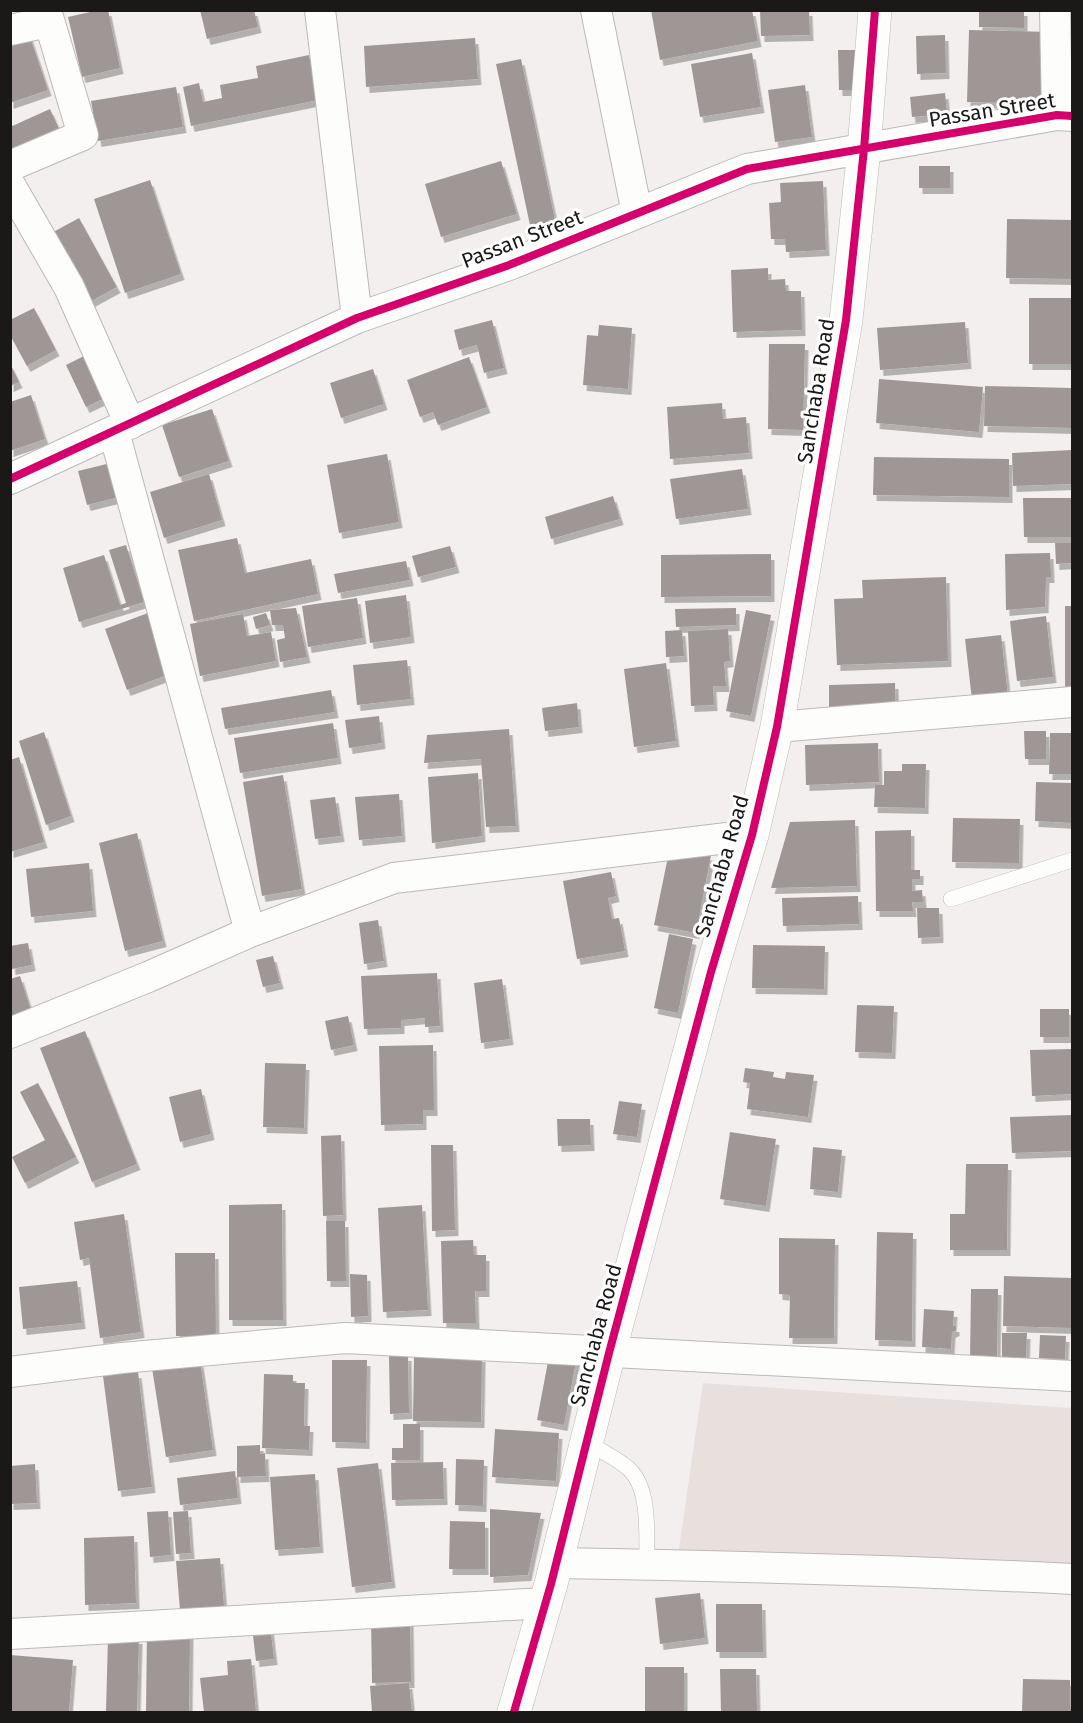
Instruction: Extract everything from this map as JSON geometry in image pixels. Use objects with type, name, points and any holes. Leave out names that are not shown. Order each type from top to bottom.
[{"type":"street","points":[[320,10],[357,318]]},
{"type":"street","points":[[596,10],[637,213]]},
{"type":"street","name":"Sanchaba Road","points":[[514,1713],[556,1563],[609,1353],[711,972],[752,835],[777,727],[846,320],[864,150],[875,10]]},
{"type":"street","points":[[1055,10],[1065,116]]},
{"type":"street","points":[[10,30],[47,16],[83,135],[10,166]]},
{"type":"street","name":"Passan Street","points":[[10,479],[357,318],[509,265],[747,169],[1065,116]]},
{"type":"street","points":[[10,185],[69,287],[122,428],[250,932]]},
{"type":"street","points":[[777,727],[1072,702]]},
{"type":"street","points":[[10,1033],[148,977],[250,932],[394,878],[752,835]]},
{"type":"street","points":[[10,1372],[133,1357],[345,1338],[1072,1376]]},
{"type":"street","points":[[556,1563],[931,1572],[1072,1579]]},
{"type":"street","points":[[10,1634],[544,1603]]},
{"type":"lane","points":[[951,899],[1072,860]]},
{"type":"lane","points":[[587,1442],[629,1469],[639,1481],[645,1500],[647,1565]]},
{"type":"shaded area","points":[[703,1383],[1072,1408],[1072,1590],[675,1576]]},
{"type":"building","points":[[108,10],[120,68],[82,77],[68,17]]},
{"type":"building","points":[[200,10],[254,10],[258,27],[207,39]]},
{"type":"building","points":[[651,10],[752,10],[758,41],[660,60]]},
{"type":"building","points":[[760,10],[809,10],[810,35],[761,36]]},
{"type":"building","points":[[979,10],[1024,10],[1024,28],[979,27]]},
{"type":"building","points":[[969,30],[1053,32],[1052,104],[967,102]]},
{"type":"building","points":[[29,34],[48,90],[10,103],[10,41]]},
{"type":"building","points":[[945,35],[946,73],[917,74],[916,36]]},
{"type":"building","points":[[475,38],[478,79],[366,87],[364,46]]},
{"type":"building","points":[[838,50],[856,50],[857,70],[853,70],[854,90],[839,90]]},
{"type":"building","points":[[752,53],[761,107],[700,117],[691,64]]},
{"type":"building","points":[[309,55],[318,100],[191,126],[183,87],[199,83],[203,102],[222,98],[220,85],[258,78],[256,66]]},
{"type":"building","points":[[521,59],[556,225],[531,230],[496,64]]},
{"type":"building","points":[[805,85],[812,137],[775,142],[768,90]]},
{"type":"building","points":[[176,87],[183,127],[98,141],[91,101]]},
{"type":"building","points":[[945,93],[947,114],[912,117],[910,97]]},
{"type":"building","points":[[50,109],[60,131],[10,155],[10,127]]},
{"type":"building","points":[[501,161],[517,214],[441,237],[425,184]]},
{"type":"building","points":[[919,166],[950,166],[950,188],[919,188]]},
{"type":"building","points":[[150,180],[181,274],[125,293],[94,199]]},
{"type":"building","points":[[823,181],[826,250],[786,252],[785,239],[771,239],[769,203],[781,202],[780,183]]},
{"type":"building","points":[[79,218],[117,287],[84,305],[46,236]]},
{"type":"building","points":[[1007,219],[1072,220],[1072,279],[1006,278]]},
{"type":"building","points":[[768,268],[768,280],[785,279],[786,291],[801,291],[802,330],[733,332],[731,270]]},
{"type":"building","points":[[1029,298],[1072,298],[1072,364],[1029,364]]},
{"type":"building","points":[[34,308],[56,350],[27,366],[10,335],[10,320]]},
{"type":"building","points":[[492,320],[504,368],[484,373],[477,345],[459,350],[454,330]]},
{"type":"building","points":[[965,322],[968,363],[880,370],[877,328]]},
{"type":"building","points":[[599,325],[632,328],[628,389],[583,385],[587,335],[598,336]]},
{"type":"building","points":[[769,344],[805,344],[803,430],[768,429]]},
{"type":"building","points":[[88,354],[109,396],[86,407],[66,365]]},
{"type":"building","points":[[469,357],[487,407],[438,425],[433,412],[420,417],[407,380]]},
{"type":"building","points":[[10,363],[19,382],[10,386]]},
{"type":"building","points":[[373,369],[384,404],[341,418],[330,383]]},
{"type":"building","points":[[879,379],[983,387],[979,432],[876,423]]},
{"type":"building","points":[[985,386],[1072,388],[1072,428],[984,426]]},
{"type":"building","points":[[31,395],[45,439],[10,451],[10,402]]},
{"type":"building","points":[[722,403],[723,419],[746,417],[749,453],[670,459],[667,407]]},
{"type":"building","points":[[212,409],[229,461],[179,477],[162,425]]},
{"type":"building","points":[[1072,450],[1072,484],[1013,486],[1012,453]]},
{"type":"building","points":[[387,454],[399,522],[339,533],[327,465]]},
{"type":"building","points":[[874,457],[1009,459],[1009,497],[873,495]]},
{"type":"building","points":[[119,461],[127,495],[87,505],[78,471]]},
{"type":"building","points":[[742,469],[748,509],[676,519],[670,479]]},
{"type":"building","points":[[209,474],[222,520],[164,538],[150,492]]},
{"type":"building","points":[[613,496],[620,519],[551,539],[545,517]]},
{"type":"building","points":[[1023,498],[1072,498],[1072,537],[1024,537]]},
{"type":"building","points":[[237,538],[245,573],[311,559],[318,594],[194,621],[178,550]]},
{"type":"building","points":[[1055,543],[1072,543],[1072,563],[1056,564]]},
{"type":"building","points":[[126,545],[144,602],[79,622],[63,568],[104,555],[120,605],[126,603],[109,550]]},
{"type":"building","points":[[450,546],[456,567],[418,577],[412,556]]},
{"type":"building","points":[[1050,553],[1051,577],[1046,577],[1045,607],[1006,610],[1005,554]]},
{"type":"building","points":[[771,554],[771,596],[661,597],[661,555]]},
{"type":"building","points":[[406,561],[410,580],[338,593],[334,574]]},
{"type":"building","points":[[946,577],[948,661],[837,665],[834,599],[863,598],[862,580]]},
{"type":"building","points":[[406,595],[411,637],[370,643],[365,601]]},
{"type":"building","points":[[357,598],[363,638],[308,647],[302,606]]},
{"type":"building","points":[[1065,606],[1072,606],[1072,689],[1065,689]]},
{"type":"building","points":[[296,608],[307,657],[280,662],[277,640],[285,638],[283,625],[272,625],[270,610]]},
{"type":"building","points":[[736,608],[736,625],[676,627],[675,609]]},
{"type":"building","points":[[746,610],[771,615],[751,716],[726,711]]},
{"type":"building","points":[[148,613],[170,674],[127,690],[105,629]]},
{"type":"building","points":[[266,613],[270,625],[256,629],[253,617]]},
{"type":"building","points":[[243,614],[247,636],[271,632],[276,661],[200,676],[190,624]]},
{"type":"building","points":[[1046,616],[1053,677],[1017,681],[1010,621]]},
{"type":"building","points":[[728,629],[730,661],[724,662],[726,686],[713,686],[714,705],[691,706],[688,631]]},
{"type":"building","points":[[682,630],[684,656],[666,657],[665,631]]},
{"type":"building","points":[[1001,635],[1008,696],[972,700],[965,639]]},
{"type":"building","points":[[407,660],[411,699],[357,705],[353,665]]},
{"type":"building","points":[[666,663],[676,741],[634,747],[624,669]]},
{"type":"building","points":[[895,683],[896,725],[829,727],[829,685]]},
{"type":"building","points":[[331,690],[335,712],[225,729],[221,708]]},
{"type":"building","points":[[577,703],[579,727],[545,731],[542,708]]},
{"type":"building","points":[[379,716],[382,743],[349,748],[345,720]]},
{"type":"building","points":[[333,723],[338,758],[240,773],[234,738]]},
{"type":"building","points":[[509,729],[516,826],[486,827],[481,759],[424,763],[427,735]]},
{"type":"building","points":[[1024,731],[1046,731],[1046,759],[1025,759]]},
{"type":"building","points":[[44,732],[71,816],[46,825],[19,741]]},
{"type":"building","points":[[1050,733],[1072,733],[1072,774],[1049,774]]},
{"type":"building","points":[[878,743],[879,782],[806,785],[805,745]]},
{"type":"building","points":[[19,757],[44,842],[10,852],[10,760]]},
{"type":"building","points":[[902,764],[926,764],[925,808],[874,807],[875,785],[884,785],[884,771],[902,771]]},
{"type":"building","points":[[478,773],[482,836],[432,843],[428,777]]},
{"type":"building","points":[[283,775],[302,889],[262,896],[243,782]]},
{"type":"building","points":[[1036,782],[1072,783],[1072,823],[1035,821]]},
{"type":"building","points":[[399,794],[402,836],[359,840],[355,797]]},
{"type":"building","points":[[335,797],[341,836],[315,839],[310,800]]},
{"type":"building","points":[[953,818],[1020,819],[1019,863],[952,862]]},
{"type":"building","points":[[855,820],[857,886],[771,888],[790,822]]},
{"type":"building","points":[[911,830],[911,870],[920,870],[920,879],[912,879],[912,891],[922,890],[923,902],[912,902],[913,911],[876,911],[875,831]]},
{"type":"building","points":[[137,833],[163,941],[125,951],[99,843]]},
{"type":"building","points":[[670,847],[711,855],[696,933],[654,925]]},
{"type":"building","points":[[89,863],[93,911],[31,917],[26,869]]},
{"type":"building","points":[[611,872],[616,896],[608,898],[612,919],[619,918],[625,951],[577,959],[563,881]]},
{"type":"building","points":[[858,896],[859,924],[783,926],[782,898]]},
{"type":"building","points":[[917,908],[939,908],[940,937],[918,938]]},
{"type":"building","points":[[378,920],[384,961],[364,964],[359,923]]},
{"type":"building","points":[[669,934],[693,939],[678,1013],[654,1008]]},
{"type":"building","points":[[28,943],[32,965],[12,969],[10,946]]},
{"type":"building","points":[[753,945],[825,946],[824,989],[752,988]]},
{"type":"building","points":[[273,956],[280,983],[263,987],[256,960]]},
{"type":"building","points":[[437,973],[440,1026],[425,1027],[425,1018],[401,1020],[401,1028],[364,1029],[361,976]]},
{"type":"building","points":[[20,976],[32,1014],[10,1021],[10,979]]},
{"type":"building","points":[[502,979],[510,1039],[481,1043],[474,983]]},
{"type":"building","points":[[857,1005],[894,1006],[892,1053],[855,1052]]},
{"type":"building","points":[[1040,1009],[1069,1009],[1069,1037],[1040,1037]]},
{"type":"building","points":[[348,1016],[354,1045],[331,1050],[325,1021]]},
{"type":"building","points":[[85,1031],[137,1164],[92,1182],[40,1048]]},
{"type":"building","points":[[433,1045],[434,1110],[423,1110],[423,1124],[381,1125],[379,1046]]},
{"type":"building","points":[[1072,1049],[1072,1094],[1032,1096],[1030,1050]]},
{"type":"building","points":[[265,1063],[306,1064],[304,1128],[263,1127]]},
{"type":"building","points":[[745,1068],[774,1072],[773,1077],[785,1079],[786,1072],[814,1075],[808,1117],[747,1109],[750,1083],[743,1082]]},
{"type":"building","points":[[38,1083],[76,1157],[25,1183],[12,1157],[45,1140],[20,1092]]},
{"type":"building","points":[[201,1089],[211,1134],[180,1142],[169,1097]]},
{"type":"building","points":[[619,1101],[642,1104],[637,1137],[613,1134]]},
{"type":"building","points":[[1072,1115],[1072,1151],[1012,1153],[1010,1117]]},
{"type":"building","points":[[557,1119],[590,1119],[591,1145],[558,1146]]},
{"type":"building","points":[[730,1132],[776,1139],[766,1206],[720,1199]]},
{"type":"building","points":[[341,1135],[343,1215],[323,1216],[321,1136]]},
{"type":"building","points":[[431,1145],[453,1145],[455,1230],[432,1231]]},
{"type":"building","points":[[813,1147],[842,1150],[838,1192],[810,1189]]},
{"type":"building","points":[[966,1164],[1008,1164],[1007,1250],[950,1250],[950,1214],[965,1214]]},
{"type":"building","points":[[282,1204],[283,1320],[229,1320],[229,1205]]},
{"type":"building","points":[[422,1205],[428,1310],[383,1312],[378,1208]]},
{"type":"building","points":[[124,1214],[141,1332],[100,1338],[89,1258],[80,1260],[74,1222]]},
{"type":"building","points":[[326,1221],[345,1221],[346,1281],[327,1281]]},
{"type":"building","points":[[877,1232],[913,1233],[912,1341],[875,1340]]},
{"type":"building","points":[[779,1238],[835,1239],[834,1338],[789,1338],[790,1295],[779,1294]]},
{"type":"building","points":[[473,1240],[474,1255],[486,1255],[486,1291],[475,1291],[476,1323],[443,1323],[441,1241]]},
{"type":"building","points":[[175,1253],[215,1253],[216,1336],[176,1336]]},
{"type":"building","points":[[350,1274],[367,1275],[368,1316],[351,1317]]},
{"type":"building","points":[[1004,1276],[1072,1278],[1072,1328],[1003,1326]]},
{"type":"building","points":[[77,1281],[82,1323],[23,1329],[19,1287]]},
{"type":"building","points":[[971,1289],[998,1289],[997,1360],[970,1360]]},
{"type":"building","points":[[924,1309],[954,1311],[953,1326],[956,1326],[956,1330],[952,1332],[951,1349],[922,1347]]},
{"type":"building","points":[[1002,1333],[1027,1333],[1026,1360],[1002,1360]]},
{"type":"building","points":[[1040,1335],[1066,1336],[1065,1359],[1039,1358]]},
{"type":"building","points":[[550,1351],[577,1356],[564,1425],[537,1420]]},
{"type":"building","points":[[389,1355],[408,1355],[409,1413],[390,1414]]},
{"type":"building","points":[[414,1355],[482,1356],[481,1422],[413,1421]]},
{"type":"building","points":[[332,1360],[367,1360],[366,1443],[332,1442]]},
{"type":"building","points":[[200,1361],[213,1450],[166,1457],[152,1368]]},
{"type":"building","points":[[138,1372],[152,1487],[118,1491],[103,1376]]},
{"type":"building","points":[[264,1374],[293,1375],[293,1383],[305,1383],[304,1426],[310,1426],[309,1450],[262,1448]]},
{"type":"building","points":[[403,1424],[420,1424],[420,1460],[392,1460],[392,1448],[403,1448]]},
{"type":"building","points":[[495,1429],[559,1433],[556,1481],[492,1477]]},
{"type":"building","points":[[260,1445],[260,1454],[265,1453],[266,1476],[237,1477],[237,1446]]},
{"type":"building","points":[[456,1459],[484,1460],[483,1506],[455,1505]]},
{"type":"building","points":[[443,1462],[444,1499],[392,1500],[391,1463]]},
{"type":"building","points":[[378,1463],[392,1582],[352,1587],[337,1468]]},
{"type":"building","points":[[35,1464],[37,1503],[10,1504],[10,1466]]},
{"type":"building","points":[[235,1471],[238,1498],[180,1505],[177,1478]]},
{"type":"building","points":[[315,1474],[320,1547],[275,1550],[270,1477]]},
{"type":"building","points":[[490,1509],[541,1513],[528,1575],[490,1577]]},
{"type":"building","points":[[168,1511],[171,1555],[150,1557],[147,1512]]},
{"type":"building","points":[[188,1511],[191,1553],[176,1554],[173,1512]]},
{"type":"building","points":[[450,1521],[485,1522],[485,1569],[449,1569]]},
{"type":"building","points":[[134,1536],[136,1603],[85,1605],[84,1538]]},
{"type":"building","points":[[220,1558],[224,1606],[180,1610],[176,1561]]},
{"type":"building","points":[[700,1593],[705,1638],[660,1644],[655,1598]]},
{"type":"building","points":[[716,1604],[762,1604],[763,1652],[716,1652]]},
{"type":"building","points":[[410,1615],[411,1682],[372,1683],[371,1616]]},
{"type":"building","points":[[270,1625],[274,1659],[256,1661],[252,1627]]},
{"type":"building","points":[[147,1631],[190,1632],[189,1712],[146,1712]]},
{"type":"building","points":[[108,1637],[139,1638],[137,1711],[106,1711]]},
{"type":"building","points":[[10,1655],[73,1660],[69,1712],[10,1711]]},
{"type":"building","points":[[251,1659],[256,1712],[204,1712],[200,1678],[228,1675],[227,1661]]},
{"type":"building","points":[[645,1667],[684,1667],[684,1712],[645,1712]]},
{"type":"building","points":[[720,1669],[756,1669],[757,1712],[721,1712]]},
{"type":"building","points":[[1023,1679],[1070,1680],[1070,1709],[1072,1712],[1022,1712]]},
{"type":"building","points":[[409,1683],[412,1712],[372,1712],[370,1686]]},
{"type":"cycle path","points":[[514,1712],[551,1584],[609,1353],[711,972],[752,835],[777,727],[846,320],[864,149],[875,10]]},
{"type":"cycle path","points":[[10,479],[357,318],[509,265],[747,169],[1057,115],[1072,116]]}]
